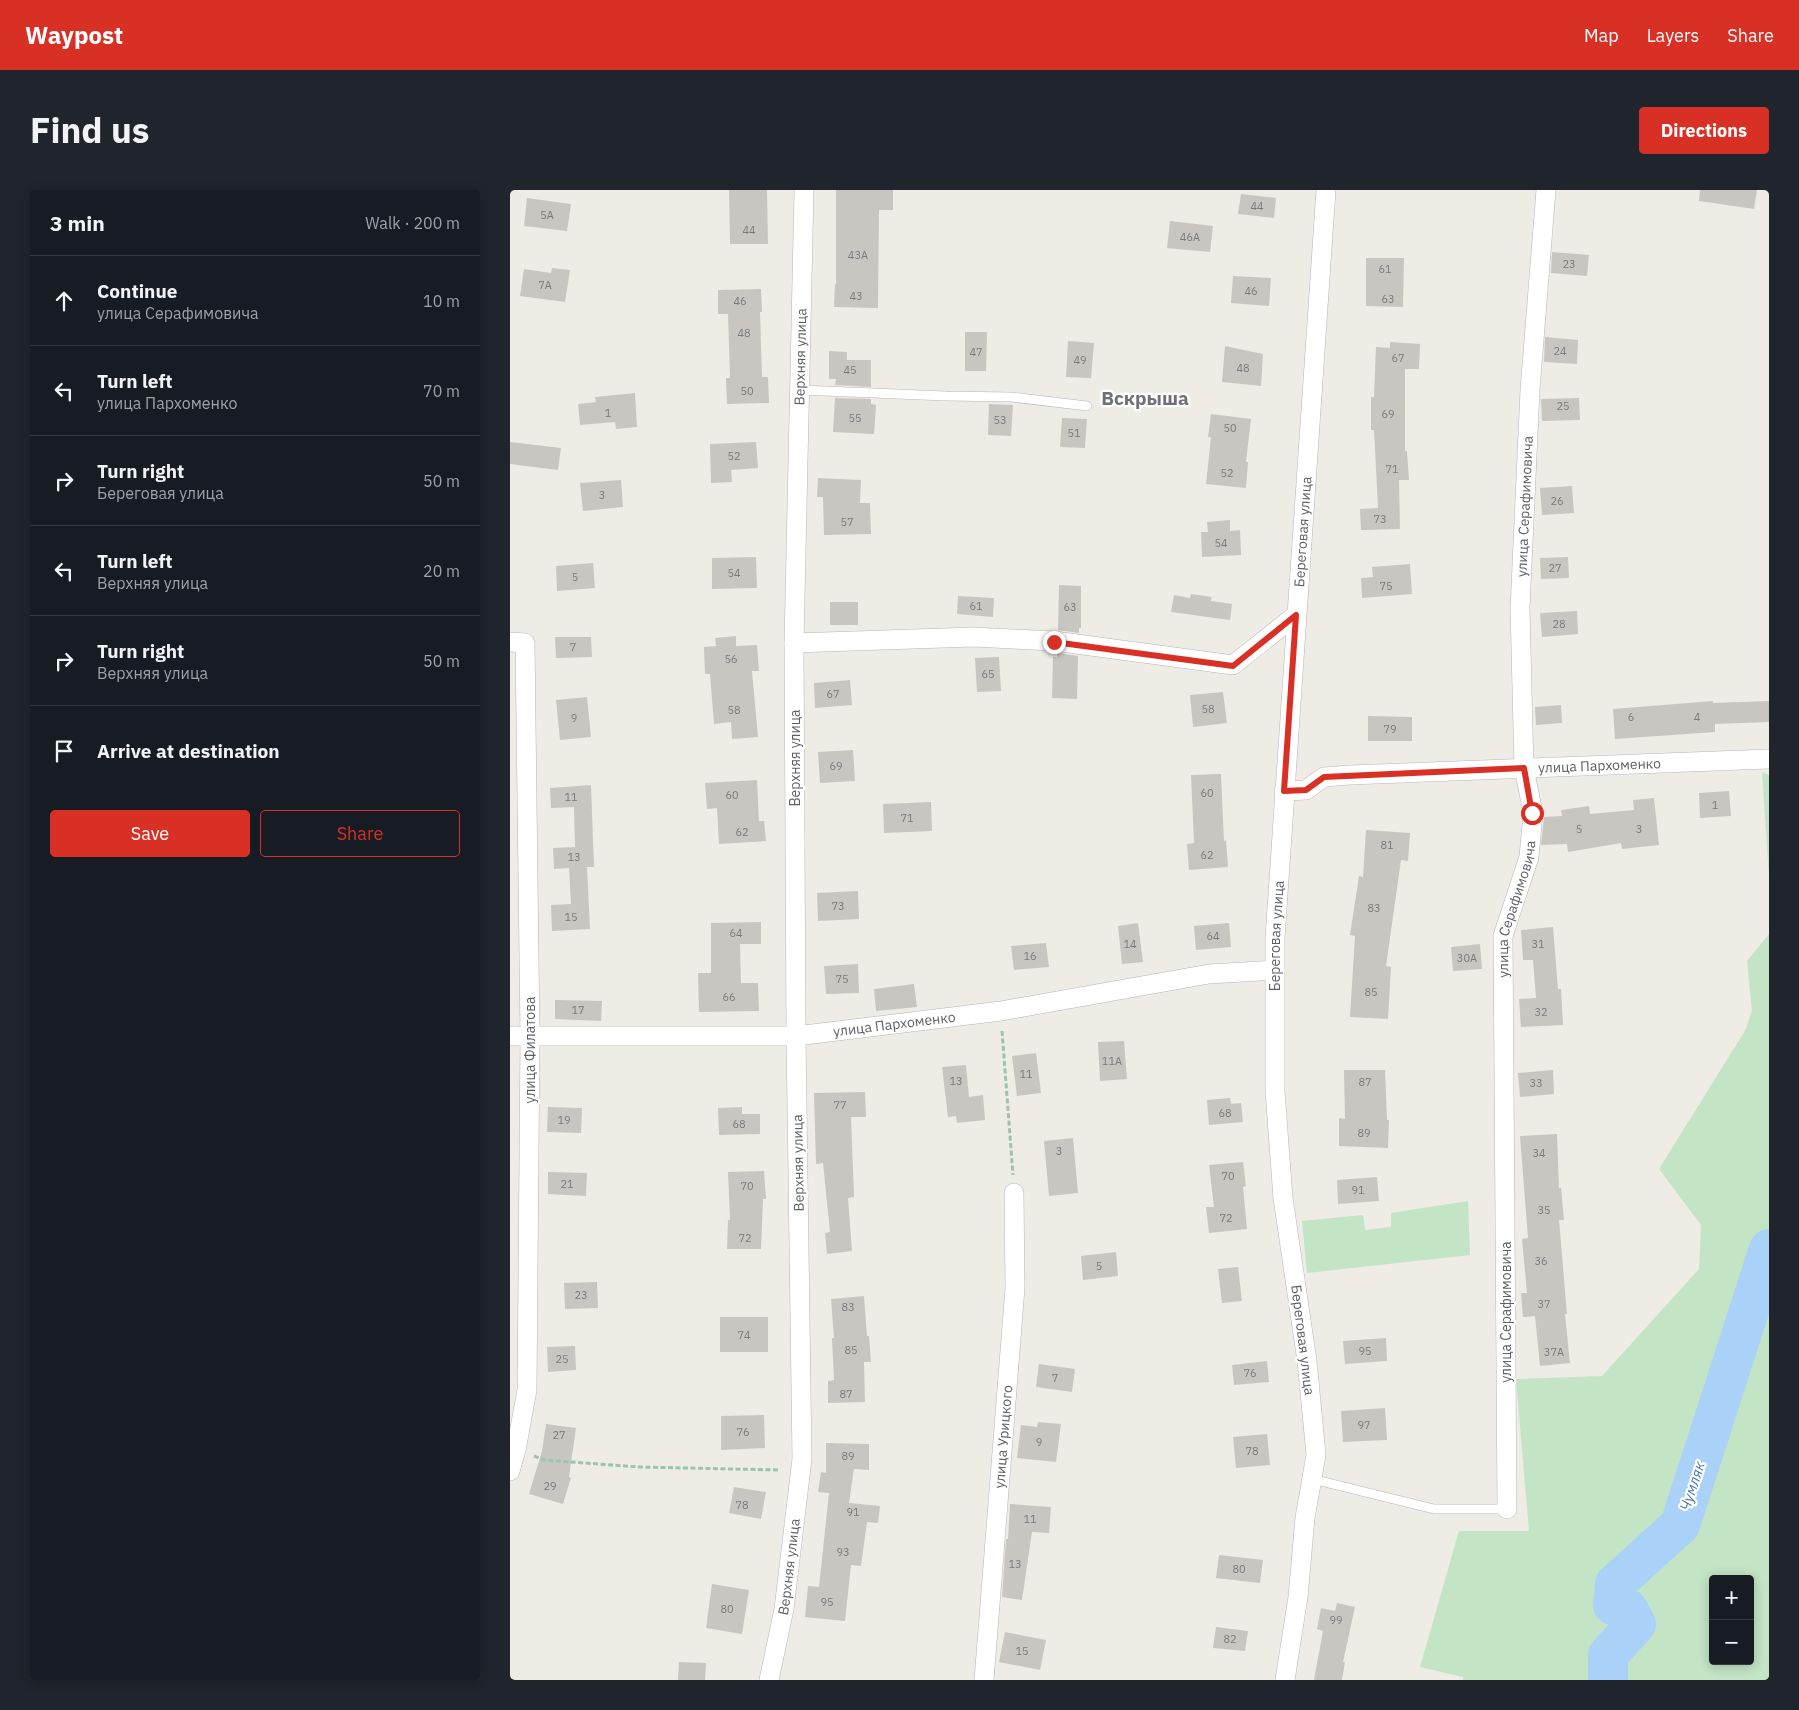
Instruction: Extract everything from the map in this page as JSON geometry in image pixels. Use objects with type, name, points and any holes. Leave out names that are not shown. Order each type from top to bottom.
[{"type":"street","name":"Верхняя улица","points":[[769,1680],[784,1609],[802,1459],[796,1036],[794,643],[804,190]]},
{"type":"street","name":"Береговая улица","points":[[1285,1680],[1298,1597],[1305,1518],[1316,1455],[1307,1361],[1284,1198],[1275,1091],[1274,938],[1326,190]]},
{"type":"street","name":"улица Серафимовича","points":[[1507,1509],[1503,936],[1529,856],[1532,813],[1524,768],[1520,608],[1530,390],[1546,190]]},
{"type":"street","points":[[794,643],[973,637],[1054,642],[1233,666],[1296,615]]},
{"type":"street","name":"улица Филатова","points":[[510,642],[525,643],[530,1036],[528,1390],[510,1471]]},
{"type":"street","name":"улица Пархоменко","points":[[1284,791],[1306,790],[1324,777],[1769,759]]},
{"type":"street","name":"улица Пархоменко","points":[[510,1036],[796,1036],[1001,1011],[1209,974],[1275,970]]},
{"type":"street","name":"улица Урицкого","points":[[984,1680],[1015,1288],[1014,1193]]},
{"type":"lane","points":[[800,390],[1011,397],[1087,406]]},
{"type":"lane","points":[[1312,1479],[1434,1509],[1507,1509]]},
{"type":"path","points":[[1001,1011],[1014,1193]]},
{"type":"path","points":[[516,1450],[544,1460],[639,1466],[800,1471]]},
{"type":"green space","points":[[1762,772],[1769,775],[1769,876]]},
{"type":"green space","points":[[1769,934],[1769,1680],[1463,1680],[1463,1677],[1420,1667],[1459,1531],[1529,1531],[1516,1379],[1602,1376],[1699,1269],[1701,1225],[1659,1169],[1746,1029],[1752,1010],[1747,961]]},
{"type":"green space","points":[[1468,1201],[1470,1255],[1307,1273],[1302,1221],[1363,1215],[1365,1230],[1391,1227],[1391,1213]]},
{"type":"building","points":[[729,190],[767,190],[768,244],[730,244]]},
{"type":"building","points":[[836,190],[893,190],[893,210],[879,210],[878,308],[834,307],[836,284]]},
{"type":"building","points":[[1700,190],[1757,190],[1754,209],[1699,201]]},
{"type":"building","points":[[1241,194],[1276,198],[1274,218],[1238,214]]},
{"type":"building","points":[[527,198],[571,204],[567,231],[524,226]]},
{"type":"building","points":[[1170,221],[1213,226],[1210,252],[1167,248]]},
{"type":"building","points":[[1552,252],[1589,255],[1587,276],[1551,273]]},
{"type":"building","points":[[1366,258],[1404,258],[1403,307],[1366,306]]},
{"type":"building","points":[[552,268],[570,270],[565,302],[520,296],[524,269],[551,273]]},
{"type":"building","points":[[1233,276],[1271,278],[1269,306],[1231,303]]},
{"type":"building","points":[[761,289],[762,377],[768,377],[769,403],[727,404],[726,378],[730,378],[728,314],[718,314],[718,290]]},
{"type":"building","points":[[965,332],[987,332],[986,371],[965,371]]},
{"type":"building","points":[[1545,337],[1578,340],[1577,364],[1544,362]]},
{"type":"building","points":[[1068,341],[1094,343],[1091,378],[1066,377]]},
{"type":"building","points":[[1390,342],[1420,344],[1419,369],[1405,369],[1405,451],[1407,451],[1409,480],[1399,480],[1400,529],[1361,530],[1360,509],[1378,508],[1374,430],[1371,430],[1371,397],[1374,397],[1376,347],[1390,348]]},
{"type":"building","points":[[1225,346],[1263,354],[1261,386],[1222,382]]},
{"type":"building","points":[[829,351],[847,352],[847,360],[871,360],[871,387],[835,385],[836,379],[829,379]]},
{"type":"building","points":[[635,393],[637,427],[616,429],[615,422],[580,425],[578,404],[596,402],[595,397]]},
{"type":"building","points":[[835,398],[871,399],[871,404],[876,405],[874,434],[833,432]]},
{"type":"building","points":[[1579,398],[1580,420],[1542,421],[1541,399]]},
{"type":"building","points":[[989,404],[1013,405],[1011,436],[988,435]]},
{"type":"building","points":[[1211,414],[1251,419],[1246,462],[1248,462],[1246,488],[1206,484],[1211,437],[1208,437]]},
{"type":"building","points":[[1062,418],[1087,419],[1085,448],[1060,447]]},
{"type":"building","points":[[510,442],[561,448],[558,470],[510,464]]},
{"type":"building","points":[[756,442],[758,468],[731,470],[732,482],[711,483],[710,444]]},
{"type":"building","points":[[818,478],[861,480],[860,503],[870,503],[871,534],[824,535],[823,497],[817,497]]},
{"type":"building","points":[[621,480],[623,507],[583,511],[580,483]]},
{"type":"building","points":[[1572,486],[1574,513],[1542,515],[1540,488]]},
{"type":"building","points":[[1230,520],[1230,531],[1240,530],[1241,555],[1202,557],[1201,532],[1208,532],[1207,522]]},
{"type":"building","points":[[756,557],[757,588],[712,589],[712,558]]},
{"type":"building","points":[[1568,557],[1569,578],[1541,579],[1540,558]]},
{"type":"building","points":[[593,563],[595,588],[557,591],[556,566]]},
{"type":"building","points":[[1410,564],[1412,594],[1362,598],[1361,578],[1373,577],[1372,567]]},
{"type":"building","points":[[1059,585],[1081,586],[1081,628],[1079,628],[1079,633],[1058,630]]},
{"type":"building","points":[[1191,594],[1212,597],[1211,601],[1232,604],[1230,620],[1171,612],[1174,595],[1190,598]]},
{"type":"building","points":[[958,596],[994,598],[993,617],[957,614]]},
{"type":"building","points":[[830,602],[858,602],[858,625],[830,625]]},
{"type":"building","points":[[1577,611],[1578,634],[1542,637],[1540,613]]},
{"type":"building","points":[[736,636],[736,646],[757,645],[759,671],[752,671],[758,737],[732,739],[731,722],[714,724],[710,674],[705,674],[704,647],[716,646],[715,638]]},
{"type":"building","points":[[555,637],[591,637],[592,657],[556,658]]},
{"type":"building","points":[[1057,653],[1078,656],[1077,699],[1052,698],[1053,657],[1057,657]]},
{"type":"building","points":[[999,657],[1001,691],[977,692],[975,658]]},
{"type":"building","points":[[850,680],[852,705],[815,708],[814,683]]},
{"type":"building","points":[[1223,692],[1227,723],[1193,727],[1190,695]]},
{"type":"building","points":[[587,697],[591,737],[560,740],[556,700]]},
{"type":"building","points":[[1713,701],[1713,703],[1769,701],[1769,722],[1715,724],[1715,732],[1615,739],[1613,709]]},
{"type":"building","points":[[1561,705],[1562,723],[1536,725],[1535,707]]},
{"type":"building","points":[[1368,716],[1412,717],[1412,741],[1368,741]]},
{"type":"building","points":[[853,750],[855,781],[820,783],[818,752]]},
{"type":"building","points":[[1221,774],[1224,841],[1226,840],[1228,867],[1189,870],[1187,844],[1194,843],[1191,775]]},
{"type":"building","points":[[757,780],[759,821],[764,821],[766,841],[719,844],[717,808],[707,809],[705,783]]},
{"type":"building","points":[[591,785],[594,867],[587,867],[590,929],[552,931],[551,905],[571,904],[569,868],[554,869],[553,848],[575,847],[574,807],[551,808],[550,788]]},
{"type":"building","points":[[1729,791],[1731,816],[1700,818],[1699,793]]},
{"type":"building","points":[[1654,798],[1659,845],[1622,849],[1621,843],[1568,852],[1567,844],[1541,845],[1544,817],[1562,816],[1561,810],[1589,806],[1590,814],[1634,810],[1633,800]]},
{"type":"building","points":[[931,802],[932,831],[884,833],[883,804]]},
{"type":"building","points":[[1366,830],[1410,833],[1408,861],[1401,860],[1386,966],[1391,967],[1388,1019],[1350,1017],[1355,936],[1350,935],[1359,876],[1363,877]]},
{"type":"building","points":[[858,891],[859,919],[818,921],[817,893]]},
{"type":"building","points":[[761,922],[761,944],[740,944],[741,983],[758,983],[759,1011],[699,1012],[698,973],[711,973],[711,923]]},
{"type":"building","points":[[1138,923],[1143,962],[1122,964],[1118,926]]},
{"type":"building","points":[[1229,923],[1231,947],[1196,950],[1194,926]]},
{"type":"building","points":[[1553,927],[1558,989],[1561,989],[1563,1025],[1521,1027],[1519,999],[1536,998],[1533,960],[1523,960],[1521,930]]},
{"type":"building","points":[[1046,943],[1049,967],[1014,970],[1011,946]]},
{"type":"building","points":[[1480,944],[1482,969],[1453,971],[1451,947]]},
{"type":"building","points":[[858,964],[859,993],[826,994],[824,966]]},
{"type":"building","points":[[914,984],[917,1007],[876,1011],[874,989]]},
{"type":"building","points":[[555,1000],[602,1001],[601,1021],[555,1019]]},
{"type":"building","points":[[1124,1041],[1127,1079],[1100,1081],[1098,1042]]},
{"type":"building","points":[[1036,1053],[1041,1093],[1017,1096],[1012,1056]]},
{"type":"building","points":[[966,1065],[969,1097],[983,1095],[985,1120],[957,1123],[956,1116],[948,1117],[942,1067]]},
{"type":"building","points":[[1344,1070],[1385,1070],[1387,1120],[1389,1120],[1388,1148],[1339,1146],[1339,1118],[1345,1119]]},
{"type":"building","points":[[1553,1070],[1554,1094],[1520,1097],[1518,1073]]},
{"type":"building","points":[[865,1092],[866,1117],[851,1117],[854,1197],[848,1198],[852,1251],[827,1254],[825,1233],[830,1232],[823,1163],[816,1164],[814,1093]]},
{"type":"building","points":[[1230,1098],[1231,1104],[1241,1103],[1243,1122],[1209,1125],[1207,1100]]},
{"type":"building","points":[[548,1107],[582,1108],[581,1133],[547,1132]]},
{"type":"building","points":[[742,1107],[742,1114],[760,1114],[760,1134],[719,1135],[718,1108]]},
{"type":"building","points":[[1557,1134],[1559,1188],[1561,1188],[1564,1220],[1559,1220],[1570,1363],[1540,1366],[1535,1316],[1523,1317],[1521,1293],[1527,1293],[1522,1239],[1528,1238],[1520,1136]]},
{"type":"building","points":[[1073,1138],[1078,1193],[1049,1196],[1044,1141]]},
{"type":"building","points":[[1243,1162],[1246,1186],[1243,1187],[1247,1229],[1209,1233],[1206,1207],[1214,1207],[1209,1165]]},
{"type":"building","points":[[764,1171],[766,1199],[763,1199],[761,1249],[727,1249],[728,1220],[730,1220],[728,1172]]},
{"type":"building","points":[[548,1172],[587,1173],[586,1196],[548,1194]]},
{"type":"building","points":[[1377,1177],[1379,1201],[1338,1204],[1337,1180]]},
{"type":"building","points":[[1116,1252],[1118,1276],[1083,1280],[1081,1256]]},
{"type":"building","points":[[1238,1267],[1242,1301],[1222,1303],[1218,1269]]},
{"type":"building","points":[[597,1282],[598,1308],[565,1309],[564,1283]]},
{"type":"building","points":[[864,1296],[871,1362],[864,1362],[865,1402],[828,1403],[828,1381],[834,1380],[832,1338],[834,1338],[831,1299]]},
{"type":"building","points":[[720,1317],[768,1317],[768,1352],[720,1352]]},
{"type":"building","points":[[1386,1338],[1387,1361],[1345,1364],[1343,1341]]},
{"type":"building","points":[[575,1346],[576,1370],[548,1372],[547,1347]]},
{"type":"building","points":[[1267,1361],[1269,1382],[1234,1385],[1232,1365]]},
{"type":"building","points":[[1039,1364],[1075,1369],[1072,1392],[1036,1387]]},
{"type":"building","points":[[1385,1408],[1387,1440],[1343,1442],[1341,1411]]},
{"type":"building","points":[[764,1415],[765,1448],[721,1450],[721,1416]]},
{"type":"building","points":[[1038,1422],[1061,1424],[1056,1462],[1017,1458],[1021,1425],[1037,1427]]},
{"type":"building","points":[[546,1424],[576,1428],[569,1477],[571,1478],[563,1504],[529,1494],[542,1451]]},
{"type":"building","points":[[1267,1434],[1270,1465],[1236,1468],[1233,1437]]},
{"type":"building","points":[[826,1443],[869,1444],[869,1470],[854,1469],[849,1503],[880,1506],[878,1523],[867,1522],[861,1566],[851,1565],[845,1621],[805,1617],[808,1586],[819,1587],[829,1493],[818,1492],[821,1472],[826,1473]]},
{"type":"building","points":[[734,1487],[766,1492],[761,1519],[729,1513]]},
{"type":"building","points":[[1010,1504],[1051,1507],[1049,1533],[1032,1532],[1022,1600],[1002,1597]]},
{"type":"building","points":[[1219,1555],[1263,1560],[1260,1583],[1216,1578]]},
{"type":"building","points":[[712,1584],[749,1590],[742,1634],[706,1628]]},
{"type":"building","points":[[1337,1603],[1355,1607],[1343,1662],[1345,1662],[1342,1680],[1314,1680],[1323,1631],[1317,1629],[1321,1608],[1335,1611]]},
{"type":"building","points":[[1216,1627],[1248,1631],[1245,1651],[1213,1648]]},
{"type":"building","points":[[1005,1632],[1046,1640],[1040,1670],[999,1662]]},
{"type":"building","points":[[679,1662],[706,1663],[705,1680],[678,1680]]},
{"type":"waterway","name":"Чумляк","points":[[1608,1680],[1608,1655],[1636,1624],[1628,1609],[1613,1605],[1615,1584],[1680,1525],[1769,1249]]},
{"type":"district","name":"Вскрыша","points":[[1145,398]]},
{"type":"route","points":[[1054,642],[1233,666],[1296,615],[1284,791],[1306,790],[1324,777],[1524,768],[1532,813]]}]
